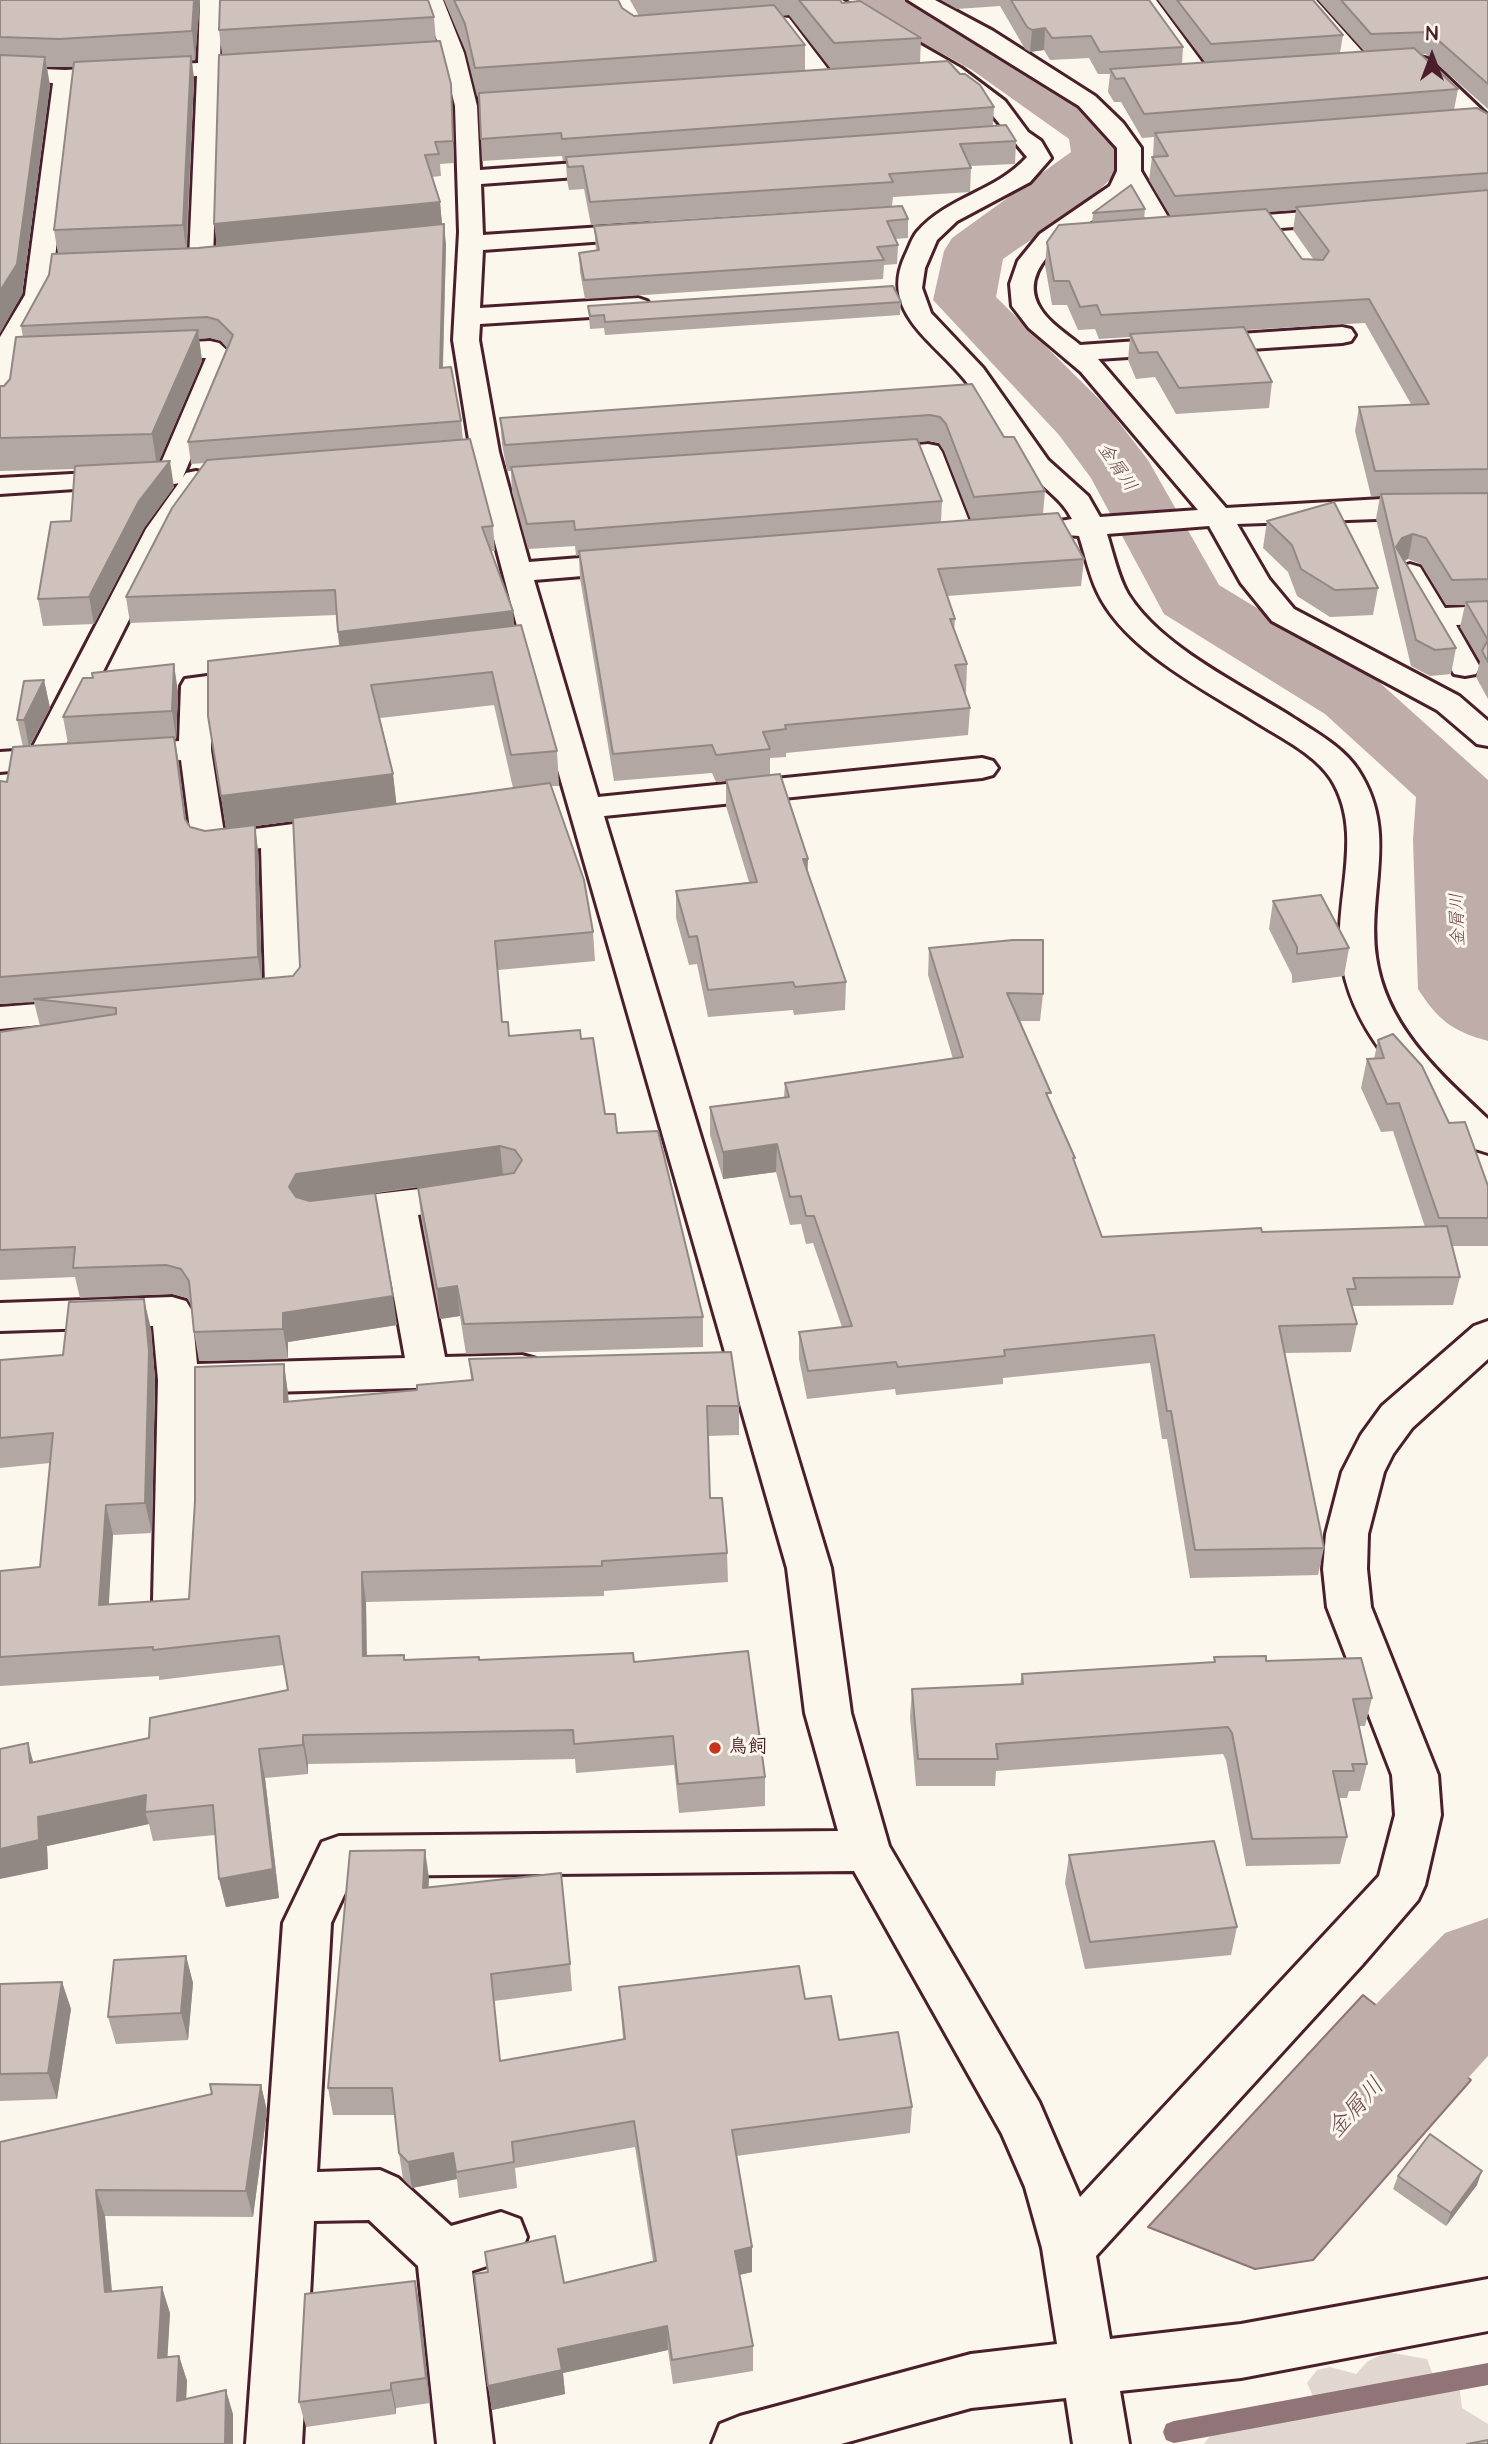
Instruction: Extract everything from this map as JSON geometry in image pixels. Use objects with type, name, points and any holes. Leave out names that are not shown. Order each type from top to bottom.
[{"type":"street","points":[[201,260],[211,0]]},
{"type":"street","points":[[432,0],[453,53],[466,106],[471,238],[466,340],[472,453],[506,482],[518,572],[523,647],[748,1363],[809,1568],[828,1713],[867,1851],[1021,2119],[1051,2187],[1068,2248],[1086,2370],[1101,2444]]},
{"type":"street","points":[[827,0],[953,73],[997,106],[1020,137],[1033,146],[1039,158],[1022,177],[948,216],[926,237],[912,268],[909,288],[919,315],[974,374],[1038,466],[1078,502],[1090,526],[1112,592],[1148,636],[1316,746],[1348,776],[1363,807],[1359,942],[1365,987],[1389,1038],[1405,1059],[1488,1140]]},
{"type":"street","points":[[919,0],[1066,86],[1115,128],[1164,230]]},
{"type":"street","points":[[1145,0],[1202,76]]},
{"type":"street","points":[[1305,0],[1360,63]]},
{"type":"street","points":[[742,26],[782,23],[826,82]]},
{"type":"street","points":[[426,55],[453,53]]},
{"type":"street","points":[[1333,65],[1416,61],[1485,123]]},
{"type":"street","points":[[0,74],[65,77],[289,64]]},
{"type":"street","points":[[915,76],[953,73]]},
{"type":"street","points":[[1174,78],[1228,74]]},
{"type":"street","points":[[0,409],[11,340],[38,295],[65,77]]},
{"type":"street","points":[[798,84],[851,80]]},
{"type":"street","points":[[1066,86],[1094,84]]},
{"type":"street","points":[[466,106],[494,104]]},
{"type":"street","points":[[1452,123],[1485,123]]},
{"type":"street","points":[[992,139],[1020,137]]},
{"type":"street","points":[[1156,146],[1129,160],[1120,190],[1049,239],[1030,261],[1023,284],[1025,306],[1038,323],[1090,366],[1217,515],[1256,583],[1283,615],[1448,703],[1488,737]]},
{"type":"street","points":[[470,178],[635,166]]},
{"type":"street","points":[[914,214],[948,216]]},
{"type":"street","points":[[1138,232],[1366,215]]},
{"type":"street","points":[[1271,222],[1286,243]]},
{"type":"street","points":[[444,235],[471,238],[664,230]]},
{"type":"street","points":[[1049,239],[1100,235]]},
{"type":"street","points":[[174,261],[228,257]]},
{"type":"street","points":[[40,266],[134,262]]},
{"type":"street","points":[[882,289],[909,288]]},
{"type":"street","points":[[467,317],[660,304]]},
{"type":"street","points":[[1075,353],[1342,335]]},
{"type":"street","points":[[43,759],[159,529],[195,483],[197,475],[220,356],[210,349],[129,353]]},
{"type":"street","points":[[7,359],[34,358]]},
{"type":"street","points":[[847,458],[928,452],[960,534]]},
{"type":"street","points":[[0,486],[197,475]]},
{"type":"street","points":[[1038,529],[1217,515],[1408,506],[1488,506]]},
{"type":"street","points":[[518,572],[656,561]]},
{"type":"street","points":[[1409,571],[1465,667]]},
{"type":"street","points":[[1436,617],[1488,615]]},
{"type":"street","points":[[291,674],[195,686],[195,750],[209,845],[374,823]]},
{"type":"street","points":[[3,768],[43,759],[195,750]]},
{"type":"street","points":[[573,801],[982,768]]},
{"type":"street","points":[[216,1001],[283,996],[277,836]]},
{"type":"street","points":[[0,1017],[121,1008]]},
{"type":"street","points":[[316,1215],[503,1191]]},
{"type":"street","points":[[397,1205],[428,1372]]},
{"type":"street","points":[[0,1317],[172,1311],[178,1380],[175,1600]]},
{"type":"street","points":[[1068,2248],[1345,1950],[1401,1885],[1418,1815],[1415,1775],[1349,1607],[1345,1569],[1348,1534],[1363,1472],[1376,1446],[1396,1417],[1488,1336]]},
{"type":"street","points":[[706,1364],[748,1363]]},
{"type":"street","points":[[178,1380],[554,1369]]},
{"type":"street","points":[[274,2444],[307,1923],[339,1856],[867,1851]]},
{"type":"street","points":[[290,2197],[380,2195],[443,2254],[465,2444]]},
{"type":"street","points":[[443,2254],[501,2237]]},
{"type":"street","points":[[740,2444],[971,2381],[1241,2351],[1488,2305]]},
{"type":"shaded area","points":[[1387,2352],[1427,2359],[1435,2380],[1459,2383],[1462,2408],[1488,2424],[1488,2444],[1204,2444],[1219,2424],[1272,2416],[1282,2420],[1294,2411],[1319,2410],[1307,2383],[1317,2370],[1330,2367],[1356,2374],[1368,2361]]},
{"type":"water","points":[[1363,1995],[1471,2080],[1313,2260],[1255,2269],[1148,2227]]},
{"type":"building","points":[[0,0],[194,0],[192,31],[60,39],[0,37]]},
{"type":"building","points":[[220,0],[428,0],[434,17],[219,30]]},
{"type":"building","points":[[454,0],[618,0],[622,8],[634,16],[774,5],[805,45],[475,68],[465,24]]},
{"type":"building","points":[[799,0],[840,0],[842,3],[860,1],[921,38],[834,43]]},
{"type":"building","points":[[1011,0],[1149,0],[1183,47],[1100,52],[1091,36],[1052,38],[1045,28],[1032,30],[1027,27]]},
{"type":"building","points":[[1177,0],[1313,0],[1343,35],[1211,44]]},
{"type":"building","points":[[1341,0],[1488,0],[1488,84],[1429,32],[1371,34]]},
{"type":"building","points":[[440,41],[451,84],[453,141],[435,142],[439,154],[425,155],[440,202],[214,224],[219,55]]},
{"type":"building","points":[[1414,48],[1458,89],[1144,114],[1124,78],[1116,79],[1110,69]]},
{"type":"building","points":[[0,55],[45,57],[17,264],[0,291]]},
{"type":"building","points":[[191,56],[183,225],[54,230],[74,62]]},
{"type":"building","points":[[948,61],[960,74],[965,74],[980,85],[994,107],[562,139],[561,133],[481,139],[479,93]]},
{"type":"building","points":[[1477,108],[1488,114],[1488,173],[1175,196],[1152,157],[1168,156],[1155,133]]},
{"type":"building","points":[[1006,125],[1016,141],[960,144],[971,168],[889,174],[893,182],[590,202],[583,166],[568,167],[566,157]]},
{"type":"building","points":[[1131,185],[1145,209],[1093,213]]},
{"type":"building","points":[[1488,190],[1488,469],[1375,471],[1359,407],[1429,404],[1369,299],[1101,315],[1097,305],[1080,307],[1069,281],[1054,281],[1047,242],[1059,225],[1266,209],[1302,259],[1323,260],[1329,251],[1296,207]]},
{"type":"building","points":[[902,206],[908,219],[887,221],[898,245],[877,247],[884,260],[584,280],[579,253],[599,250],[594,226]]},
{"type":"building","points":[[444,224],[440,368],[451,367],[461,421],[188,442],[233,335],[218,320],[207,317],[21,326],[49,275],[52,254],[198,248]]},
{"type":"building","points":[[893,286],[901,302],[605,322],[604,315],[590,316],[588,306]]},
{"type":"building","points":[[1244,327],[1272,382],[1179,388],[1157,352],[1139,353],[1130,334]]},
{"type":"building","points":[[198,330],[152,434],[0,438],[0,386],[4,386],[10,379],[16,337]]},
{"type":"building","points":[[972,384],[1004,437],[1014,437],[1045,491],[974,497],[946,424],[940,417],[930,415],[505,445],[500,418]]},
{"type":"building","points":[[470,439],[493,526],[482,527],[513,611],[338,632],[335,590],[126,597],[172,508],[207,460]]},
{"type":"building","points":[[917,439],[942,501],[575,530],[574,521],[527,524],[511,467]]},
{"type":"building","points":[[170,461],[139,501],[89,597],[38,599],[51,522],[71,521],[75,466]]},
{"type":"building","points":[[1488,493],[1488,579],[1452,580],[1426,538],[1413,534],[1402,538],[1396,547],[1456,648],[1435,650],[1416,640],[1381,494]]},
{"type":"building","points":[[1334,502],[1378,588],[1335,590],[1301,569],[1292,545],[1267,521]]},
{"type":"building","points":[[1058,513],[1084,559],[938,569],[955,619],[950,619],[967,664],[955,665],[970,708],[785,725],[786,729],[763,732],[770,749],[716,755],[712,745],[613,754],[579,551]]},
{"type":"building","points":[[1488,601],[1488,640],[1466,602]]},
{"type":"building","points":[[521,625],[557,751],[511,755],[492,672],[371,685],[393,774],[221,796],[208,716],[208,661]]},
{"type":"building","points":[[1488,640],[1488,662],[1482,651]]},
{"type":"building","points":[[174,664],[172,711],[63,717],[83,678],[93,678],[92,673]]},
{"type":"building","points":[[44,680],[24,720],[17,720],[24,681]]},
{"type":"building","points":[[174,737],[185,819],[190,827],[205,831],[255,825],[258,957],[0,977],[0,781],[7,782],[13,747]]},
{"type":"building","points":[[780,774],[808,859],[803,859],[846,982],[795,987],[793,982],[708,990],[697,936],[689,937],[676,891],[757,882],[726,780]]},
{"type":"building","points":[[550,783],[584,880],[593,932],[495,941],[502,1022],[508,1022],[509,1036],[580,1030],[581,1039],[593,1038],[605,1114],[615,1114],[617,1133],[658,1131],[703,1317],[464,1324],[457,1286],[437,1289],[418,1188],[514,1173],[522,1160],[515,1150],[500,1146],[296,1174],[289,1187],[296,1197],[310,1201],[375,1193],[393,1296],[283,1313],[283,1329],[194,1332],[189,1281],[181,1269],[166,1265],[73,1268],[75,1247],[0,1250],[0,1032],[116,1014],[116,1008],[34,999],[293,976],[300,967],[293,818]]},
{"type":"building","points":[[1321,895],[1349,948],[1297,954],[1297,947],[1273,901]]},
{"type":"building","points":[[1013,940],[1043,940],[1043,994],[1007,993],[1051,1093],[1046,1093],[1075,1158],[1102,1237],[1261,1228],[1262,1232],[1447,1226],[1460,1277],[1353,1278],[1356,1289],[1347,1289],[1357,1324],[1279,1326],[1324,1548],[1195,1550],[1171,1411],[1167,1411],[1154,1335],[1004,1350],[1005,1356],[898,1367],[896,1362],[808,1371],[799,1332],[852,1326],[814,1216],[806,1216],[801,1196],[790,1197],[777,1144],[723,1152],[710,1107],[789,1097],[785,1083],[963,1057],[929,948]]},
{"type":"building","points":[[1393,1034],[1422,1066],[1449,1123],[1465,1122],[1488,1186],[1488,1218],[1439,1218],[1399,1103],[1387,1104],[1367,1059],[1384,1058],[1378,1040]]},
{"type":"building","points":[[144,1299],[149,1351],[145,1503],[106,1505],[99,1605],[189,1599],[195,1501],[195,1367],[284,1364],[284,1402],[417,1390],[417,1385],[473,1380],[469,1359],[731,1352],[739,1406],[707,1406],[710,1498],[722,1498],[727,1553],[602,1561],[602,1566],[362,1572],[363,1656],[404,1655],[404,1660],[479,1657],[479,1660],[633,1653],[634,1662],[748,1651],[765,1777],[678,1784],[673,1736],[574,1744],[573,1730],[303,1735],[303,1745],[259,1749],[273,1869],[219,1879],[213,1805],[145,1812],[146,1795],[38,1817],[39,1840],[0,1849],[0,1749],[28,1743],[30,1763],[149,1738],[150,1718],[288,1690],[279,1636],[153,1650],[153,1647],[0,1657],[0,1571],[40,1567],[53,1433],[0,1438],[0,1360],[63,1355],[69,1302]]},
{"type":"building","points":[[1266,1656],[1266,1661],[1361,1658],[1372,1698],[1353,1699],[1367,1764],[1352,1764],[1354,1771],[1333,1771],[1347,1837],[1252,1839],[1232,1733],[1228,1727],[996,1744],[998,1759],[918,1759],[912,1689],[1023,1684],[1022,1674],[1215,1662],[1214,1657]]},
{"type":"building","points":[[1214,1841],[1237,1927],[1090,1942],[1069,1855]]},
{"type":"building","points":[[425,1850],[423,1888],[561,1873],[570,1964],[491,1974],[500,2061],[625,2039],[619,1987],[799,1966],[805,1999],[831,1996],[839,2040],[898,2032],[912,2107],[732,2130],[752,2247],[735,2251],[753,2346],[672,2360],[667,2326],[558,2349],[562,2370],[488,2386],[474,2274],[488,2272],[485,2252],[555,2236],[564,2283],[656,2261],[634,2121],[512,2142],[514,2162],[456,2172],[453,2153],[408,2162],[399,2153],[392,2088],[328,2088],[350,1851]]},
{"type":"building","points":[[186,1956],[181,2013],[108,2017],[114,1960]]},
{"type":"building","points":[[62,1982],[48,2073],[0,2074],[0,1984]]},
{"type":"building","points":[[210,2084],[261,2085],[246,2191],[96,2190],[105,2292],[162,2287],[158,2358],[179,2356],[177,2401],[226,2390],[225,2444],[0,2444],[0,2142],[212,2094]]},
{"type":"building","points":[[1430,2134],[1482,2171],[1451,2213],[1398,2176]]},
{"type":"building","points":[[415,2281],[426,2378],[391,2383],[391,2390],[299,2402],[305,2294]]},
{"type":"building","points":[[1488,2440],[1488,2444],[1467,2444]]},
{"type":"waterway","name":"金屑川","points":[[882,0],[991,59],[1097,132],[1100,157],[1062,189],[974,251],[964,300],[1083,421],[1124,475],[1190,599],[1352,698],[1456,791],[1454,840],[1461,989],[1488,1013]]},
{"type":"waterway","name":"金屑川","points":[[1333,2136],[1488,1971]]},
{"type":"waterway","points":[[1174,2432],[1488,2374]]},
{"type":"place","name":"鳥飼","points":[[715,1748]]}]
